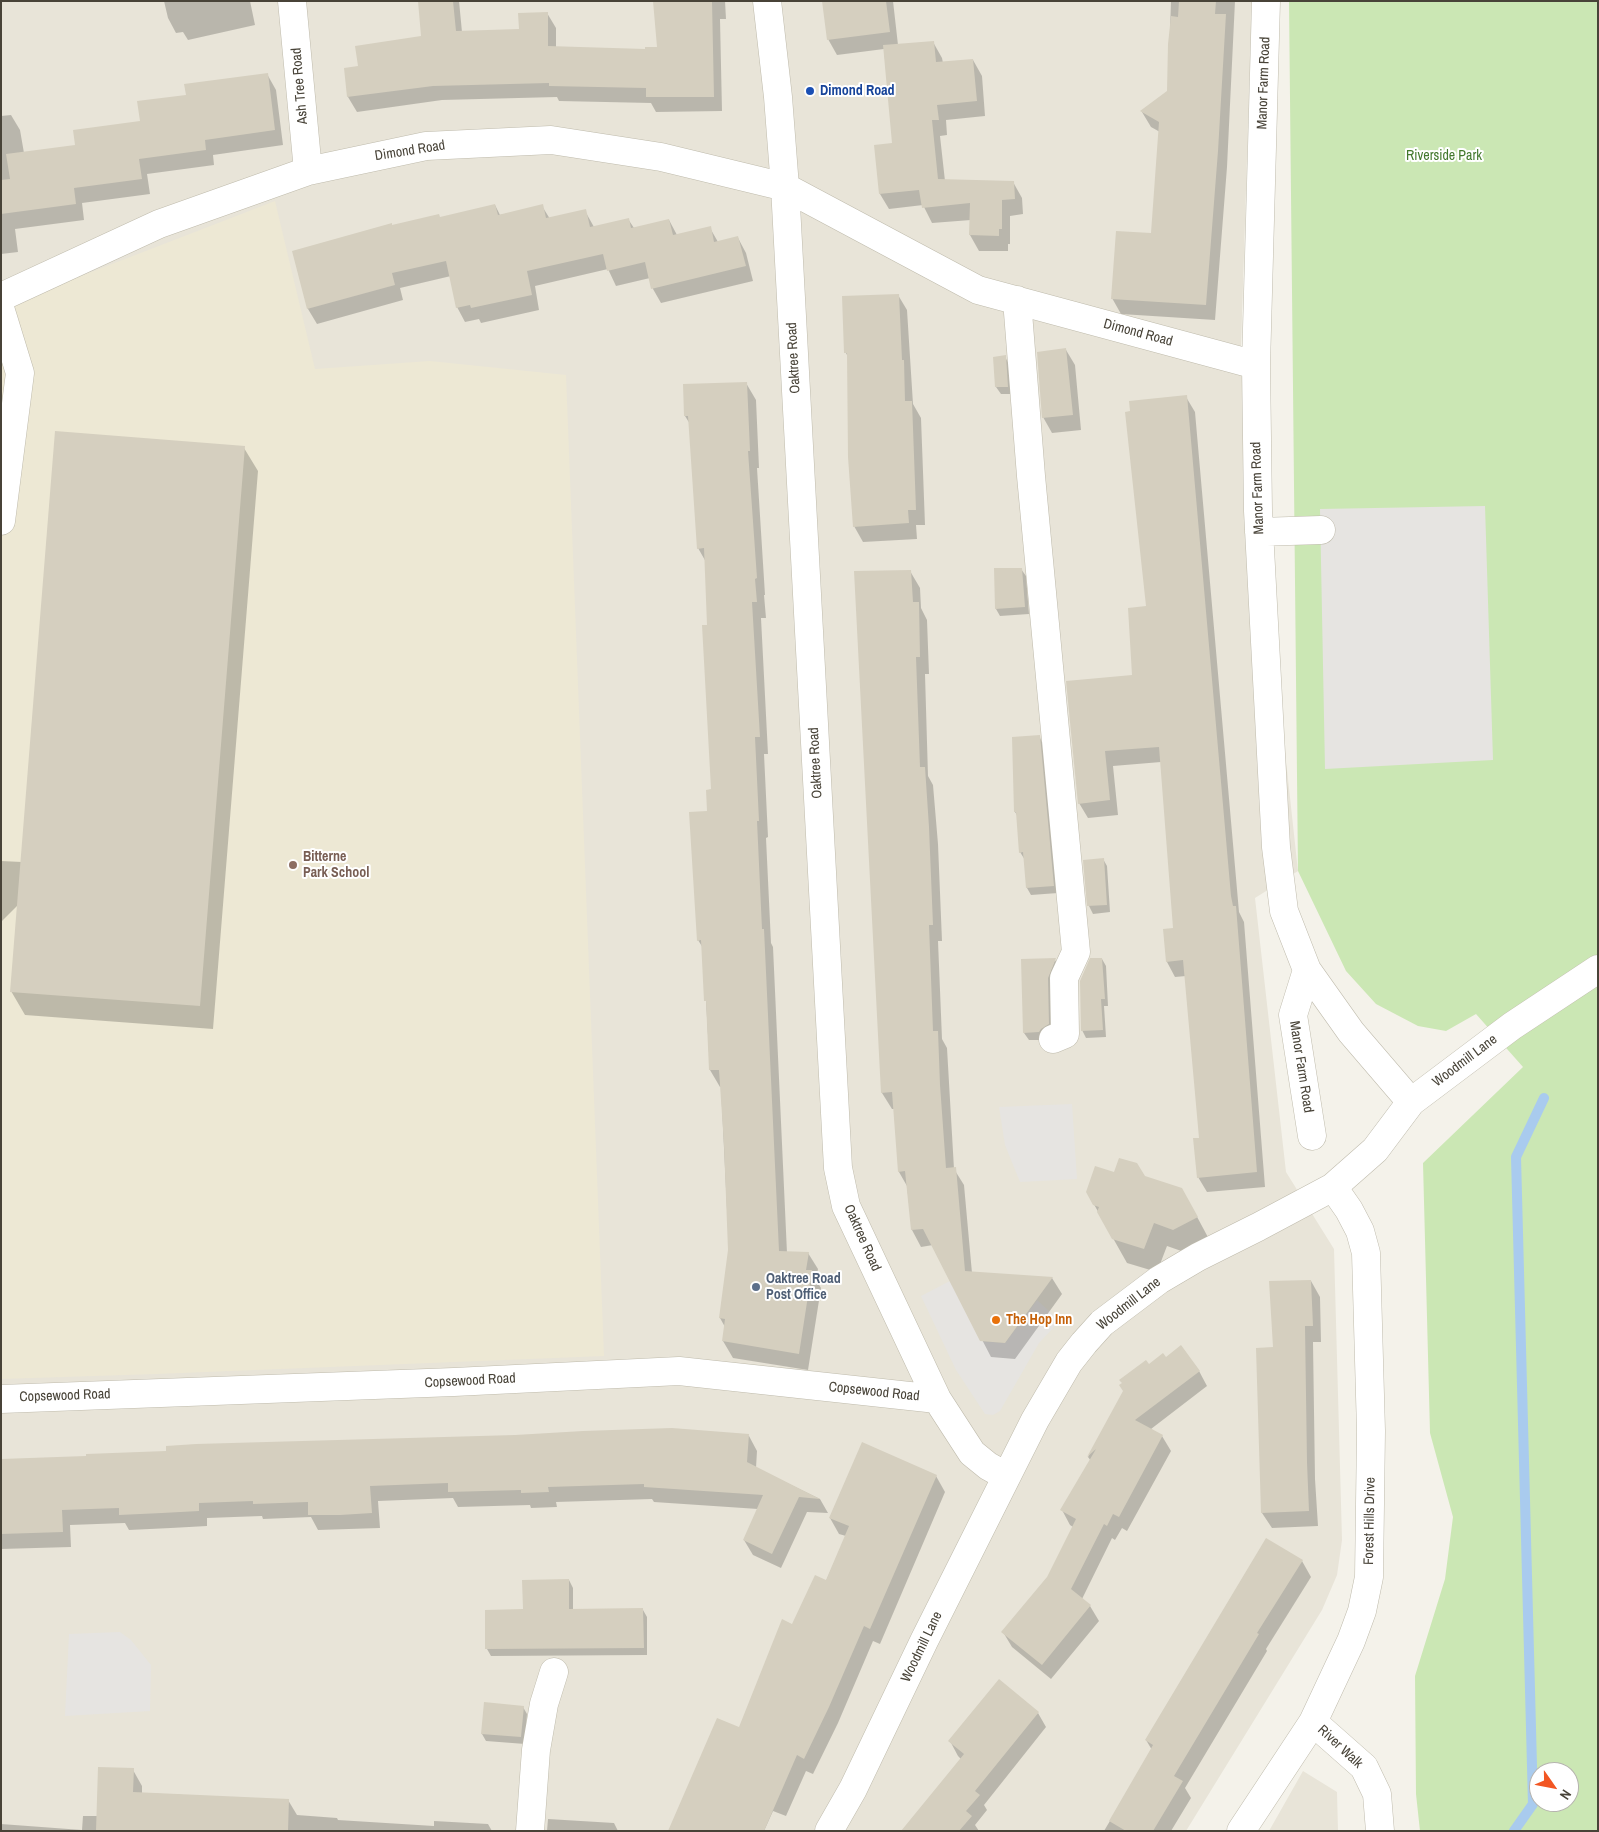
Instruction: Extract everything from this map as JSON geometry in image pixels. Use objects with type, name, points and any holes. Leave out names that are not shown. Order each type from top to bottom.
[{"type":"street","name":"Ash Tree Road","points":[[292,1],[308,171]]},
{"type":"street","name":"Oaktree Road","points":[[767,1],[778,97],[785,187],[838,1168],[846,1206],[938,1399],[972,1453],[988,1466],[1006,1476]]},
{"type":"street","name":"Manor Farm Road","points":[[1266,1],[1256,365],[1259,532],[1276,847],[1280,884],[1284,911],[1307,970],[1350,1032],[1411,1102]]},
{"type":"street","name":"Dimond Road","points":[[1,297],[159,224],[308,171],[426,146],[551,140],[661,157],[785,187],[978,290],[1256,365]]},
{"type":"street","points":[[1017,300],[1031,476],[1076,952],[1064,978],[1065,1034],[1053,1038]]},
{"type":"street","points":[[1,311],[20,373],[1,521]]},
{"type":"street","points":[[1259,532],[1322,530]]},
{"type":"street","name":"Woodmill Lane","points":[[829,1831],[847,1801],[1035,1420],[1069,1362],[1102,1323],[1159,1280],[1198,1257],[1332,1187],[1375,1150],[1411,1102],[1512,1026],[1598,969]]},
{"type":"street","name":"Manor Farm Road","points":[[1307,970],[1293,1015],[1312,1136]]},
{"type":"street","name":"Forest Hills Drive","points":[[1241,1831],[1313,1722],[1351,1641],[1362,1611],[1369,1577],[1371,1431],[1366,1253],[1360,1231],[1349,1210],[1332,1187]]},
{"type":"street","name":"Copsewood Road","points":[[1,1399],[679,1372],[938,1399]]},
{"type":"street","points":[[530,1831],[538,1741],[544,1704],[554,1672]]},
{"type":"street","name":"River Walk","points":[[1313,1722],[1364,1767],[1377,1794],[1380,1831]]},
{"type":"shaded area","points":[[1,1],[1252,1],[1241,347],[1298,871],[1255,898],[1286,1172],[1334,1249],[1342,1540],[1337,1575],[1322,1610],[1186,1831],[1,1831]]},
{"type":"shaded area","name":"Bitterne Park School","points":[[275,201],[315,369],[430,361],[566,375],[604,1356],[1,1379],[1,307]]},
{"type":"shaded area","points":[[1485,506],[1493,760],[1325,769],[1320,509]]},
{"type":"shaded area","points":[[1072,1104],[1077,1179],[1020,1182],[1005,1145],[999,1107]]},
{"type":"shaded area","points":[[950,1281],[980,1341],[1005,1343],[1037,1300],[1060,1321],[1039,1343],[1000,1411],[993,1415],[985,1414],[956,1370],[921,1296]]},
{"type":"shaded area","points":[[120,1632],[131,1640],[151,1665],[150,1711],[65,1716],[69,1634]]},
{"type":"shaded area","points":[[1303,1771],[1337,1792],[1338,1831],[1269,1831]]},
{"type":"green space","name":"Riverside Park","points":[[1289,1],[1598,1],[1598,1831],[1420,1831],[1416,1794],[1415,1676],[1445,1579],[1453,1517],[1430,1433],[1423,1163],[1523,1067],[1476,1014],[1446,1031],[1418,1026],[1376,1004],[1346,971],[1298,871]]},
{"type":"building","points":[[418,1],[453,1],[456,31],[519,29],[518,13],[548,12],[548,46],[645,49],[645,47],[657,47],[653,1],[712,1],[714,97],[646,97],[646,88],[549,86],[549,83],[433,86],[347,97],[344,68],[358,66],[355,46],[421,36]]},
{"type":"building","points":[[822,1],[886,1],[890,32],[827,40]]},
{"type":"building","points":[[1179,1],[1216,1],[1215,14],[1226,14],[1206,305],[1111,299],[1116,231],[1151,233],[1159,122],[1140,111],[1167,91],[1168,44],[1171,16],[1178,17]]},
{"type":"building","points":[[934,41],[936,62],[973,59],[977,101],[937,105],[939,120],[932,120],[938,179],[1014,181],[1015,199],[1002,200],[1002,229],[999,229],[999,236],[969,235],[970,203],[922,208],[919,190],[879,194],[874,145],[892,143],[883,45]]},
{"type":"building","points":[[268,73],[275,130],[205,140],[206,150],[139,159],[142,179],[74,188],[76,204],[1,214],[1,180],[10,179],[6,154],[75,145],[73,130],[140,121],[137,101],[186,95],[184,84]]},
{"type":"building","points":[[495,204],[498,215],[543,204],[546,218],[586,209],[590,227],[629,218],[631,228],[669,219],[673,235],[711,226],[714,242],[738,236],[746,266],[651,289],[645,262],[607,271],[603,254],[527,271],[532,295],[471,308],[470,305],[456,308],[446,261],[392,273],[395,285],[307,309],[292,251],[392,223],[392,225],[439,214],[440,217]]},
{"type":"building","points":[[899,294],[905,401],[912,401],[916,510],[908,510],[909,523],[853,527],[848,457],[847,353],[844,353],[842,296]]},
{"type":"building","points":[[1066,348],[1073,415],[1042,418],[1037,352]]},
{"type":"building","points":[[1006,355],[1008,387],[995,387],[993,357]]},
{"type":"building","points":[[747,382],[750,451],[748,451],[757,578],[755,579],[757,602],[752,602],[760,737],[755,737],[759,821],[757,821],[779,1251],[809,1252],[806,1270],[812,1270],[799,1354],[722,1341],[725,1319],[719,1318],[728,1250],[724,1145],[719,1070],[709,1070],[706,1001],[704,1001],[701,940],[697,941],[689,812],[707,811],[706,790],[711,789],[702,625],[707,625],[704,548],[697,549],[688,416],[684,416],[683,384]]},
{"type":"building","points":[[1187,395],[1231,896],[1233,906],[1236,906],[1257,1172],[1197,1178],[1193,1138],[1199,1138],[1183,960],[1166,962],[1163,929],[1173,928],[1159,747],[1105,751],[1110,800],[1078,804],[1066,681],[1132,675],[1128,608],[1146,606],[1125,412],[1130,411],[1129,401]]},
{"type":"building","points":[[55,431],[245,446],[200,1006],[10,992]]},
{"type":"building","points":[[994,568],[1022,568],[1025,607],[995,609]]},
{"type":"building","points":[[911,570],[913,602],[919,602],[920,657],[916,657],[920,767],[925,767],[929,827],[933,925],[929,925],[933,1031],[938,1031],[946,1168],[956,1167],[965,1271],[1053,1277],[1005,1343],[980,1341],[923,1229],[911,1230],[905,1171],[898,1172],[892,1092],[881,1093],[854,571]]},
{"type":"building","points":[[1040,735],[1054,886],[1026,888],[1023,852],[1019,853],[1016,812],[1014,812],[1012,737]]},
{"type":"building","points":[[1104,858],[1107,905],[1087,906],[1083,860]]},
{"type":"building","points":[[1056,958],[1048,978],[1049,1024],[1039,1032],[1023,1033],[1021,959]]},
{"type":"building","points":[[1090,958],[1102,958],[1105,999],[1101,999],[1103,1030],[1081,1031],[1080,981]]},
{"type":"building","points":[[1119,1158],[1137,1163],[1145,1176],[1182,1188],[1198,1217],[1173,1230],[1154,1223],[1144,1249],[1112,1239],[1097,1212],[1099,1207],[1093,1205],[1086,1192],[1095,1166],[1114,1172]]},
{"type":"building","points":[[1311,1280],[1313,1326],[1305,1326],[1309,1511],[1261,1513],[1256,1348],[1273,1347],[1269,1281]]},
{"type":"building","points":[[1181,1345],[1200,1371],[1135,1420],[1163,1435],[1119,1517],[1113,1514],[1107,1526],[1104,1524],[1071,1589],[1091,1605],[1042,1665],[1001,1632],[1047,1577],[1076,1519],[1060,1510],[1096,1449],[1087,1457],[1123,1391],[1119,1385],[1122,1383],[1119,1380],[1146,1360],[1149,1364],[1163,1353],[1166,1357]]},
{"type":"building","points":[[672,1428],[749,1434],[747,1462],[820,1499],[799,1497],[772,1554],[743,1540],[763,1495],[644,1487],[644,1484],[548,1487],[549,1492],[521,1493],[521,1490],[448,1492],[448,1483],[370,1486],[372,1513],[308,1515],[308,1502],[253,1504],[253,1501],[199,1503],[199,1511],[162,1513],[119,1515],[119,1508],[62,1510],[63,1532],[1,1534],[1,1459],[166,1451],[166,1446],[196,1444],[515,1435]]},
{"type":"building","points":[[862,1442],[937,1475],[870,1629],[864,1626],[804,1759],[797,1755],[764,1831],[668,1831],[717,1718],[739,1727],[782,1619],[792,1624],[815,1575],[826,1580],[849,1526],[829,1518]]},
{"type":"building","points":[[1266,1538],[1303,1560],[1257,1633],[1259,1634],[1174,1776],[1183,1781],[1153,1831],[1126,1831],[1109,1821],[1153,1745],[1145,1740]]},
{"type":"building","points":[[569,1579],[569,1609],[643,1608],[644,1648],[485,1649],[485,1610],[523,1609],[522,1580]]},
{"type":"building","points":[[999,1679],[1039,1712],[975,1791],[980,1795],[966,1811],[972,1816],[959,1831],[901,1831],[964,1754],[948,1741]]},
{"type":"building","points":[[484,1702],[524,1706],[521,1737],[481,1734]]},
{"type":"building","points":[[98,1767],[134,1768],[133,1792],[289,1799],[288,1831],[96,1831]]},
{"type":"waterway","points":[[1514,1831],[1533,1804],[1516,1157],[1544,1098]]},
{"type":"place","name":"Dimond Road","points":[[810,91]]},
{"type":"place","name":"Bitterne Park School","points":[[293,865]]},
{"type":"place","name":"Oaktree Road Post Office","points":[[756,1287]]},
{"type":"place","name":"The Hop Inn","points":[[996,1320]]}]
